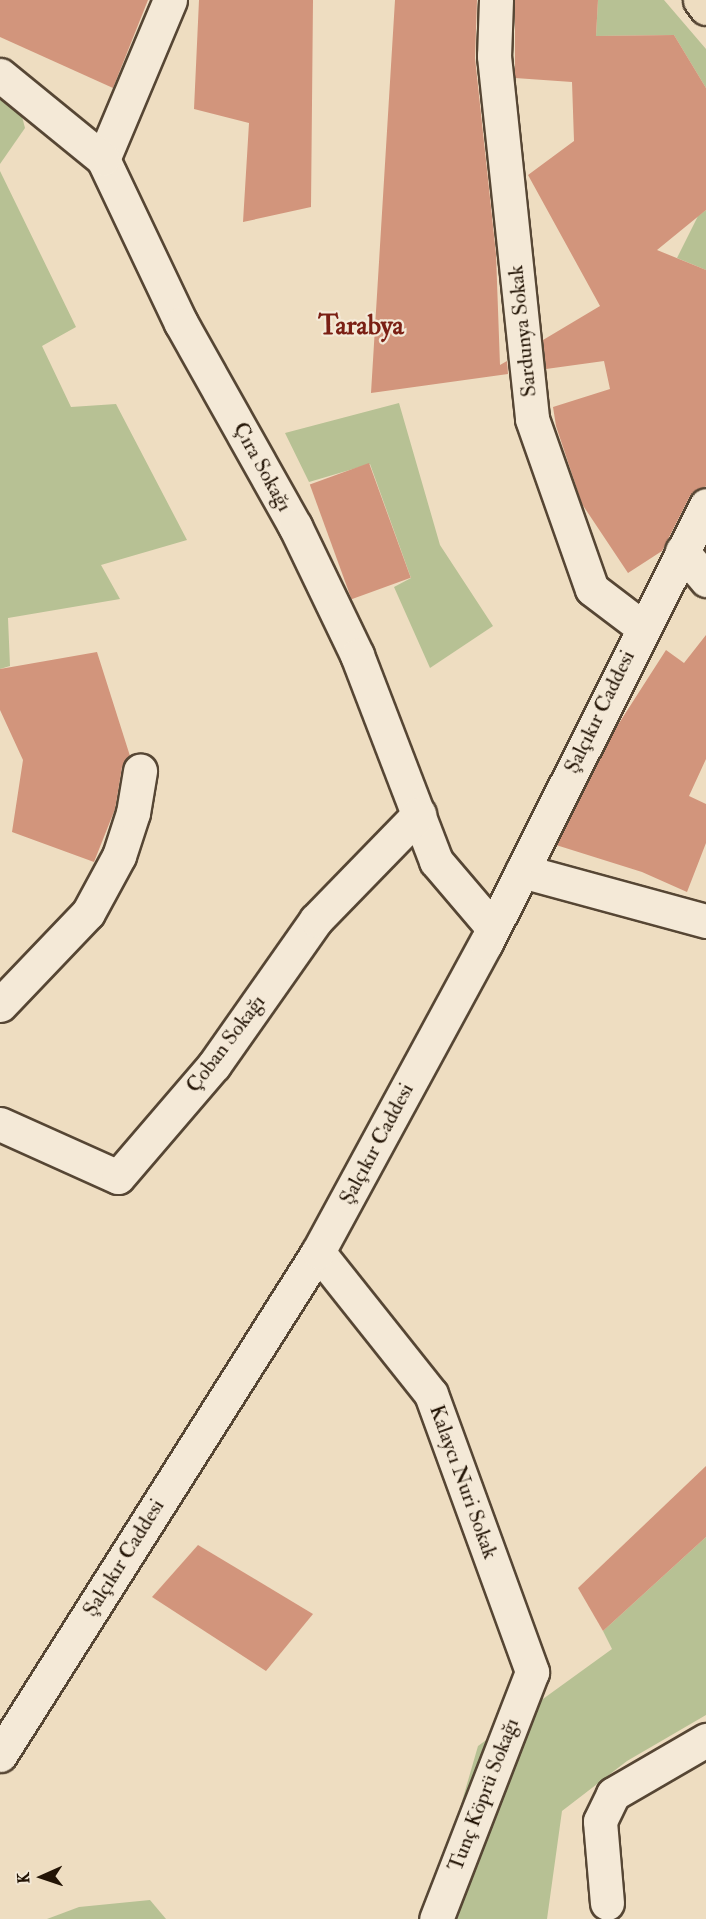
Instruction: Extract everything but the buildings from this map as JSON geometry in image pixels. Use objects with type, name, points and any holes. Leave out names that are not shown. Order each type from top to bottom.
[{"type":"main road","points":[[700,0],[706,8]]},
{"type":"street","points":[[0,75],[103,159],[170,0]]},
{"type":"street","name":"Sardunya Sokak","points":[[496,0],[494,56],[532,419],[592,589],[642,627]]},
{"type":"street","name":"Çıra Sokağı","points":[[103,159],[181,324],[296,526],[357,655],[436,861],[493,928]]},
{"type":"street","name":"Şalçıkır Caddesi","points":[[0,1755],[318,1252],[493,928],[642,627],[706,505]]},
{"type":"street","points":[[682,551],[706,580]]},
{"type":"street","points":[[0,1005],[88,913],[119,856],[133,813],[140,771]]},
{"type":"street","name":"Çoban Sokağı","points":[[0,1124],[118,1177],[214,1065],[316,920],[419,814]]},
{"type":"street","points":[[522,871],[706,921]]},
{"type":"street","name":"Kalaycı Nuri Sokak","points":[[318,1252],[431,1394],[532,1672]]},
{"type":"street","name":"Tunç Köprü Sokağı","points":[[436,1919],[532,1672]]},
{"type":"street","points":[[607,1903],[600,1821],[613,1794],[706,1740]]},
{"type":"green space","points":[[598,0],[664,0],[706,49],[706,88],[674,35],[596,36]]},
{"type":"green space","points":[[0,73],[15,90],[25,128],[0,164]]},
{"type":"green space","points":[[0,171],[76,327],[42,346],[71,407],[116,404],[187,540],[101,565],[120,599],[8,618],[10,666],[0,669]]},
{"type":"green space","points":[[706,210],[706,270],[677,258],[698,216]]},
{"type":"green space","points":[[399,403],[440,545],[493,626],[430,668],[394,587],[411,578],[370,464],[309,482],[285,433]]},
{"type":"green space","points":[[706,1537],[706,1715],[627,1761],[562,1811],[547,1919],[428,1919],[478,1746],[612,1649],[603,1631]]},
{"type":"green space","points":[[150,1900],[166,1919],[47,1919],[79,1907]]},
{"type":"district","name":"Tarabya","points":[[361,326]]}]
